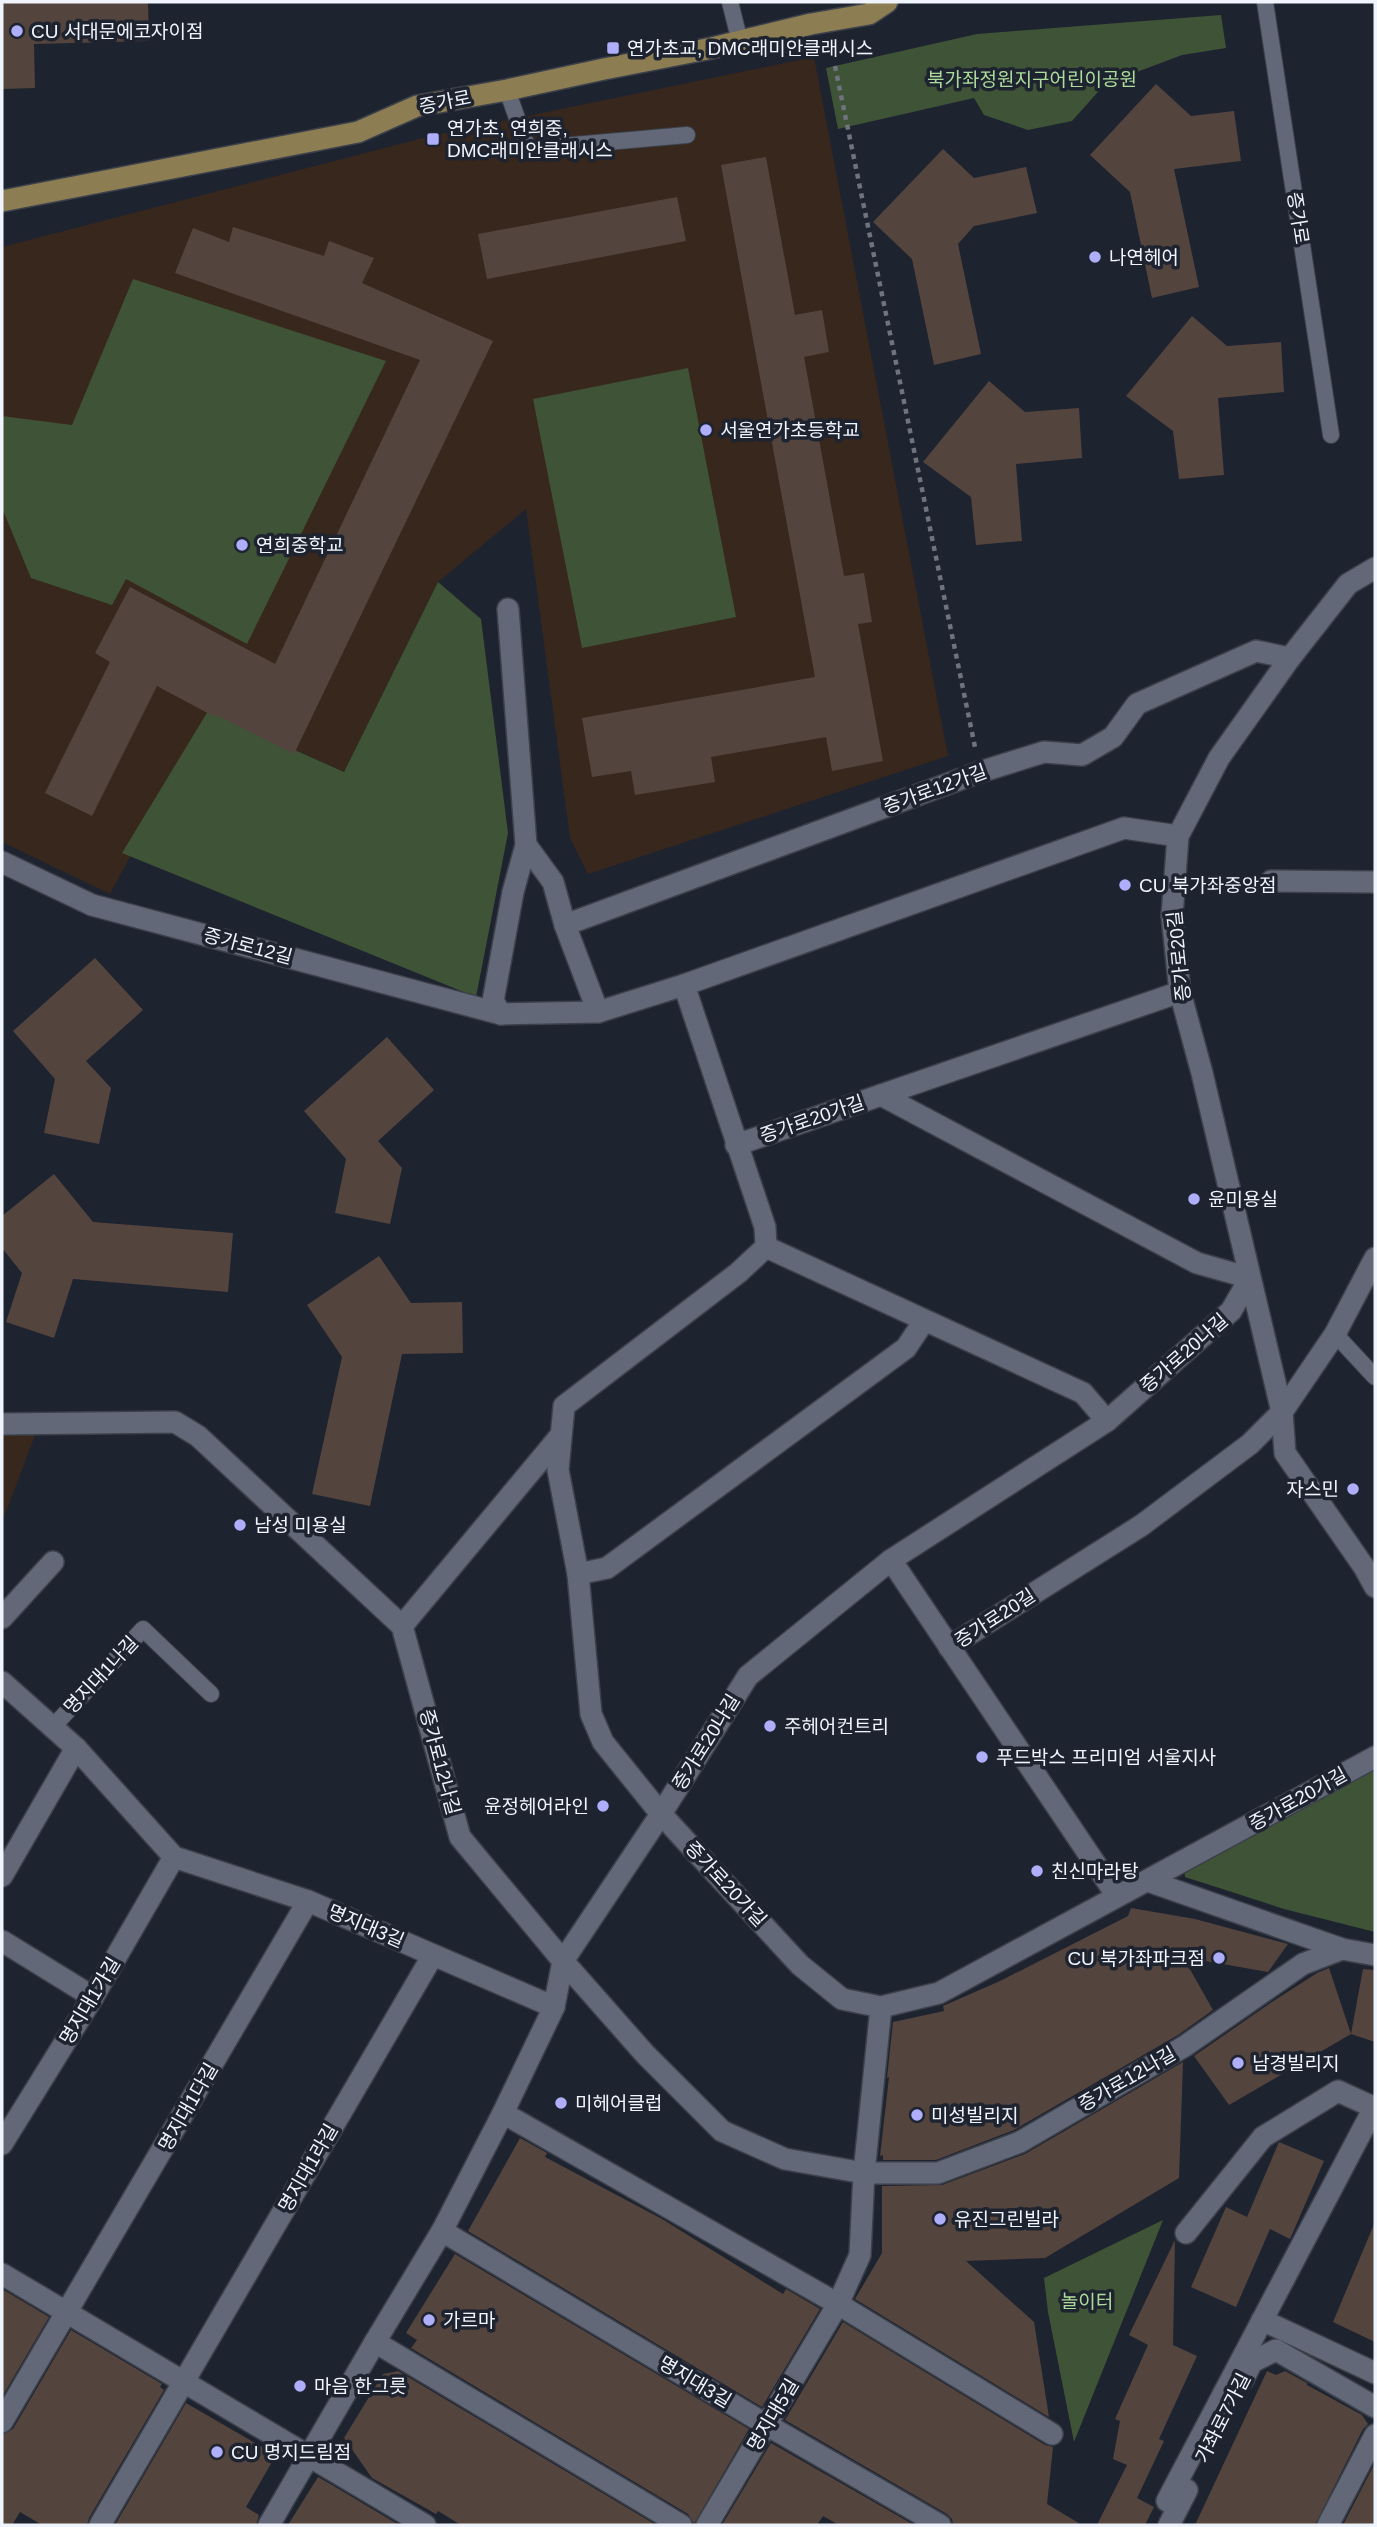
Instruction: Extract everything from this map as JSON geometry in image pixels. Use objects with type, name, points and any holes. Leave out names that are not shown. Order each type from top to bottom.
[{"type":"main road","name":"증가로","points":[[2,201],[358,132],[417,106],[508,90],[811,24],[869,14],[887,2]]},
{"type":"street","name":"증가로20길","points":[[1375,568],[1348,584],[1290,658],[1219,758],[1178,836],[1172,916],[1180,992],[1202,1073],[1282,1412],[1285,1453],[1375,1587]]},
{"type":"street","points":[[508,609],[526,845],[513,892],[494,1001],[501,1014],[598,1012],[684,985],[1124,828],[1178,836]]},
{"type":"street","name":"증가로12가길","points":[[565,925],[980,772],[1044,752],[1082,755],[1112,737],[1137,704],[1256,651],[1290,658]]},
{"type":"street","points":[[526,845],[553,882],[565,925],[598,1012]]},
{"type":"street","name":"증가로12길","points":[[2,862],[92,905],[501,1014]]},
{"type":"street","points":[[1271,881],[1375,881]]},
{"type":"street","points":[[684,985],[736,1144]]},
{"type":"street","name":"증가로20가길","points":[[1180,992],[736,1144],[765,1227],[766,1247],[738,1273],[564,1406],[558,1469],[578,1574],[592,1714],[603,1742],[661,1814],[800,1965],[842,1999],[881,2007],[939,1993],[1375,1757]]},
{"type":"street","points":[[881,1095],[1197,1263],[1250,1278]]},
{"type":"street","points":[[766,1247],[1083,1393],[1107,1420]]},
{"type":"street","points":[[1282,1412],[1335,1334],[1375,1258]]},
{"type":"street","name":"증가로20나길","points":[[563,1961],[661,1814],[748,1676],[891,1560],[1107,1420],[1231,1311],[1250,1278]]},
{"type":"street","points":[[578,1574],[607,1568],[618,1560],[906,1348],[924,1321]]},
{"type":"street","name":"증가로20길","points":[[1118,1895],[949,1647],[1142,1525],[1250,1444],[1282,1412]]},
{"type":"street","points":[[2,1424],[175,1422],[198,1436],[402,1626]]},
{"type":"street","name":"증가로20가길","points":[[402,1626],[561,1435]]},
{"type":"street","points":[[891,1560],[949,1647]]},
{"type":"street","points":[[2,1618],[53,1562]]},
{"type":"street","name":"증가로12나길","points":[[402,1626],[460,1837],[645,2054],[722,2132],[785,2159],[864,2173],[938,2173],[1020,2142],[1185,2046],[1303,1964],[1342,1949]]},
{"type":"street","name":"명지대1나길","points":[[2,1682],[76,1748],[174,1857]]},
{"type":"street","points":[[2,1875],[76,1748]]},
{"type":"street","name":"명지대3길","points":[[174,1857],[308,1901],[554,2007]]},
{"type":"street","name":"명지대1가길","points":[[2,2144],[93,1997],[174,1857]]},
{"type":"street","points":[[1148,1881],[1342,1949],[1375,1955]]},
{"type":"street","name":"명지대1다길","points":[[2,2422],[308,1901]]},
{"type":"street","points":[[2,1941],[93,1997]]},
{"type":"street","name":"명지대1라길","points":[[100,2525],[433,1955]]},
{"type":"street","points":[[269,2525],[442,2231],[554,2007],[563,1961]]},
{"type":"street","points":[[864,2173],[881,2007]]},
{"type":"street","points":[[1167,2501],[1375,2108],[1338,2091],[1263,2137],[1186,2233]]},
{"type":"street","points":[[503,2113],[838,2304],[1052,2434]]},
{"type":"street","name":"명지대5길","points":[[707,2525],[838,2304],[860,2255],[864,2173]]},
{"type":"street","name":"명지대3길","points":[[442,2231],[767,2425]]},
{"type":"street","points":[[2,2274],[425,2525]]},
{"type":"street","points":[[1262,2320],[1375,2373]]},
{"type":"street","points":[[375,2342],[681,2525]]},
{"type":"street","name":"가좌로7가길","points":[[1169,2525],[1252,2362],[1276,2350],[1375,2407]]},
{"type":"street","points":[[767,2425],[940,2525]]},
{"type":"street","points":[[1328,2525],[1375,2435]]},
{"type":"lane","points":[[730,2],[740,41]]},
{"type":"lane","name":"증가로","points":[[1265,2],[1331,435]]},
{"type":"lane","points":[[508,90],[528,149],[687,135]]},
{"type":"lane","points":[[1335,1334],[1375,1377]]},
{"type":"lane","name":"명지대1나길","points":[[52,1728],[143,1629],[211,1694]]},
{"type":"path","points":[[835,66],[980,772]]},
{"type":"shaded area","points":[[814,57],[948,756],[588,874],[570,838],[526,509],[438,582],[344,772],[208,711],[110,894],[2,842],[2,247],[431,136]]},
{"type":"shaded area","points":[[2,1425],[39,1425],[2,1522]]},
{"type":"green space","name":"북가좌정원지구어린이공원","points":[[1221,15],[1226,48],[1182,55],[1105,84],[1072,121],[1028,130],[984,115],[974,98],[838,129],[826,68],[977,34]]},
{"type":"green space","points":[[133,279],[386,361],[247,644],[126,579],[112,605],[31,578],[2,508],[2,416],[72,425]]},
{"type":"green space","points":[[688,368],[736,617],[582,648],[533,399]]},
{"type":"green space","points":[[438,582],[481,619],[508,833],[476,997],[122,853],[208,711],[344,772]]},
{"type":"green space","points":[[1375,1768],[1375,1932],[1284,1909],[1185,1877],[1184,1868]]},
{"type":"green space","name":"놀이터","points":[[1163,2220],[1074,2442],[1048,2312],[1044,2278]]},
{"type":"building","points":[[2,2],[148,2],[149,41],[34,44],[35,88],[2,89]]},
{"type":"building","points":[[1156,84],[1191,116],[1234,111],[1241,161],[1174,169],[1199,287],[1152,298],[1130,192],[1090,155]]},
{"type":"building","points":[[943,149],[974,178],[1026,167],[1037,213],[974,226],[958,244],[981,354],[934,365],[912,259],[873,222]]},
{"type":"building","points":[[766,157],[795,315],[822,310],[829,352],[804,357],[844,576],[864,573],[872,622],[858,624],[883,761],[832,771],[826,737],[711,757],[715,782],[635,795],[631,771],[592,777],[582,718],[815,677],[721,165]]},
{"type":"building","points":[[677,197],[686,241],[487,279],[478,234]]},
{"type":"building","points":[[233,227],[324,256],[329,241],[374,258],[362,283],[493,341],[294,754],[157,686],[92,816],[45,793],[110,662],[95,653],[130,587],[275,664],[420,360],[175,273],[193,228],[229,242]]},
{"type":"building","points":[[1192,316],[1227,346],[1281,342],[1284,392],[1218,398],[1224,475],[1179,479],[1173,431],[1126,396]]},
{"type":"building","points":[[989,381],[1025,412],[1079,408],[1082,458],[1016,464],[1022,541],[976,545],[971,497],[923,462]]},
{"type":"building","points":[[95,958],[143,1010],[86,1061],[111,1088],[99,1144],[44,1133],[55,1079],[13,1031]]},
{"type":"building","points":[[387,1037],[434,1090],[378,1141],[402,1168],[390,1224],[335,1213],[346,1159],[304,1111]]},
{"type":"building","points":[[54,1174],[93,1222],[233,1233],[228,1292],[73,1279],[54,1338],[6,1322],[22,1273],[2,1248],[2,1216]]},
{"type":"building","points":[[379,1256],[411,1303],[462,1302],[463,1353],[402,1354],[370,1506],[312,1494],[342,1357],[307,1305]]},
{"type":"building","points":[[1131,1908],[1195,1919],[1288,1944],[1268,1972],[1183,1957],[1213,2010],[1178,2035],[1014,2130],[936,2160],[883,2160],[883,2155],[880,2156],[893,2022],[944,2011],[943,2006],[1000,1981],[1128,1916]]},
{"type":"building","points":[[1329,1968],[1351,2034],[1229,2105],[1194,2056],[1269,2004]]},
{"type":"building","points":[[1363,1969],[1375,1970],[1375,2042],[1351,2034]]},
{"type":"building","points":[[1183,2062],[1179,2178],[1045,2258],[966,2261],[1034,2322],[1049,2417],[855,2299],[882,2253],[882,2186],[942,2185],[1025,2154]]},
{"type":"building","points":[[520,2138],[547,2153],[545,2157],[662,2219],[783,2294],[786,2289],[820,2309],[762,2407],[468,2231]]},
{"type":"building","points":[[1279,2142],[1324,2161],[1290,2239],[1270,2229],[1236,2307],[1191,2287],[1226,2207],[1247,2217]]},
{"type":"building","points":[[1375,2222],[1375,2342],[1333,2322]]},
{"type":"building","points":[[1175,2240],[1173,2345],[1197,2356],[1159,2439],[1164,2441],[1137,2498],[1154,2507],[1145,2525],[1097,2525],[1127,2465],[1113,2459],[1120,2421],[1115,2419],[1148,2345],[1129,2335]]},
{"type":"building","points":[[455,2254],[749,2429],[694,2524],[688,2514],[411,2348],[417,2340],[406,2333]]},
{"type":"building","points":[[2,2289],[49,2317],[2,2397]]},
{"type":"building","points":[[843,2322],[1045,2445],[1053,2447],[1047,2504],[1082,2525],[953,2525],[947,2514],[785,2420]]},
{"type":"building","points":[[71,2330],[162,2384],[160,2387],[164,2390],[87,2525],[42,2525],[20,2512],[12,2525],[2,2525],[2,2435],[13,2429]]},
{"type":"building","points":[[398,2371],[656,2525],[461,2525],[372,2478],[344,2438],[383,2374]]},
{"type":"building","points":[[1267,2371],[1276,2375],[1285,2371],[1362,2415],[1368,2424],[1363,2429],[1315,2525],[1195,2525]]},
{"type":"building","points":[[186,2403],[276,2455],[246,2507],[259,2515],[256,2525],[115,2525]]},
{"type":"building","points":[[771,2443],[914,2525],[839,2525],[823,2516],[817,2525],[722,2525]]},
{"type":"building","points":[[1375,2463],[1375,2525],[1343,2525]]},
{"type":"building","points":[[318,2477],[332,2485],[399,2525],[288,2525]]},
{"type":"place","name":"CU 서대문에코자이점","points":[[17,31]]},
{"type":"place","name":"연가초교, DMC래미안클래시스","points":[[613,48]]},
{"type":"place","name":"연가초, 연희중, DMC래미안클래시스","points":[[433,139]]},
{"type":"place","name":"나연헤어","points":[[1095,257]]},
{"type":"place","name":"서울연가초등학교","points":[[706,430]]},
{"type":"place","name":"연희중학교","points":[[242,545]]},
{"type":"place","name":"CU 북가좌중앙점","points":[[1125,885]]},
{"type":"place","name":"윤미용실","points":[[1194,1199]]},
{"type":"place","name":"자스민","points":[[1353,1489]]},
{"type":"place","name":"남성 미용실","points":[[240,1525]]},
{"type":"place","name":"주헤어컨트리","points":[[770,1726]]},
{"type":"place","name":"푸드박스 프리미엄 서울지사","points":[[982,1757]]},
{"type":"place","name":"윤정헤어라인","points":[[603,1806]]},
{"type":"place","name":"친신마라탕","points":[[1037,1871]]},
{"type":"place","name":"CU 북가좌파크점","points":[[1219,1958]]},
{"type":"place","name":"남경빌리지","points":[[1238,2063]]},
{"type":"place","name":"미헤어클럽","points":[[561,2103]]},
{"type":"place","name":"미성빌리지","points":[[917,2115]]},
{"type":"place","name":"유진그린빌라","points":[[940,2219]]},
{"type":"place","name":"가르마","points":[[429,2320]]},
{"type":"place","name":"마음 한그릇","points":[[300,2386]]},
{"type":"place","name":"CU 명지드림점","points":[[217,2452]]}]
